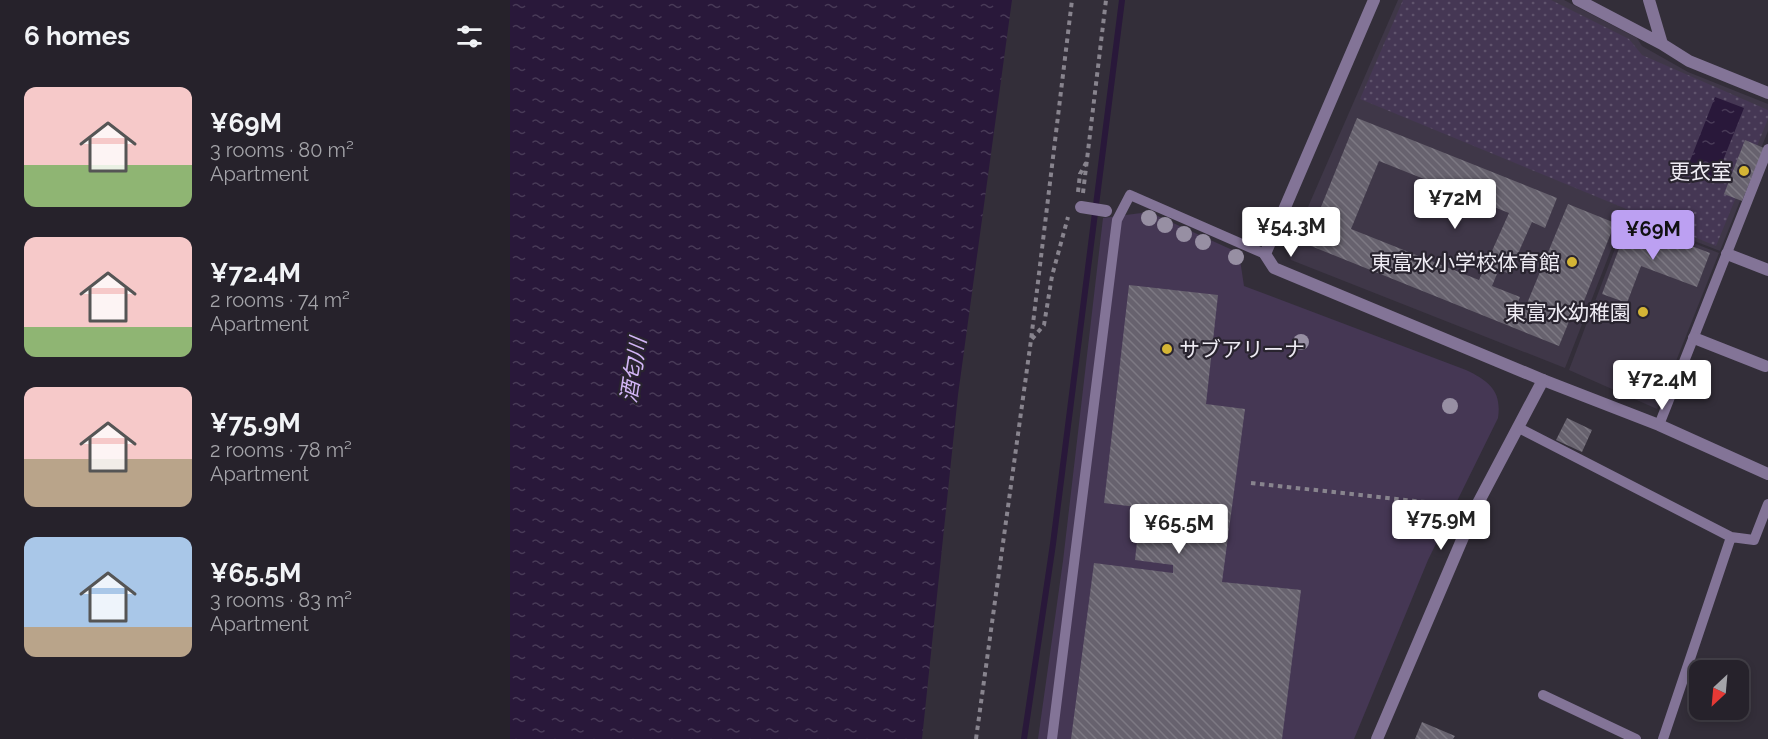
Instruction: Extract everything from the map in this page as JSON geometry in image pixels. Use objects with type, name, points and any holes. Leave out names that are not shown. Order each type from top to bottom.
[{"type":"street","points":[[1374,0],[1265,254],[1274,268],[1543,380],[1659,425],[1768,474]]},
{"type":"street","points":[[1578,0],[1662,44],[1689,61],[1768,93]]},
{"type":"street","points":[[1649,0],[1662,44]]},
{"type":"street","points":[[1076,208],[1106,210]]},
{"type":"street","points":[[1727,254],[1768,270]]},
{"type":"street","points":[[1694,338],[1765,366]]},
{"type":"street","points":[[1377,739],[1476,507],[1543,380]]},
{"type":"lane","points":[[1659,425],[1768,149]]},
{"type":"lane","points":[[1052,739],[1117,220],[1130,195],[1265,254]]},
{"type":"lane","points":[[1519,428],[1731,537],[1754,540],[1768,504]]},
{"type":"lane","points":[[1663,739],[1731,537]]},
{"type":"lane","points":[[1543,695],[1636,739]]},
{"type":"path","points":[[976,739],[1031,340],[1072,0]]},
{"type":"path","points":[[1031,340],[1044,325],[1052,276],[1076,208],[1088,159],[1106,0]]},
{"type":"path","points":[[1076,208],[1080,174],[1088,159]]},
{"type":"path","points":[[1251,483],[1476,507]]},
{"type":"shaded area","points":[[1398,0],[1564,0],[1637,38],[1642,46],[1688,72],[1768,104],[1768,131],[1720,251],[1625,214],[1565,368],[1291,260],[1288,253]]},
{"type":"shaded area","points":[[1403,0],[1551,0],[1629,39],[1642,55],[1768,110],[1768,119],[1716,246],[1360,99]]},
{"type":"shaded area","points":[[1149,212],[1239,253],[1244,286],[1466,370],[1481,378],[1496,394],[1498,418],[1428,560],[1354,739],[1038,739],[1063,561],[1103,218]]},
{"type":"shaded area","name":"東富水幼稚園","points":[[1627,217],[1719,253],[1657,409],[1569,370]]},
{"type":"water","name":"酒匂川","points":[[510,0],[1012,0],[958,395],[922,739],[510,739]]},
{"type":"water","points":[[1715,97],[1744,108],[1716,178],[1688,166]]},
{"type":"building","points":[[1357,118],[1557,198],[1545,228],[1532,222],[1509,274],[1499,269],[1492,286],[1520,297],[1513,315],[1521,318],[1568,204],[1615,223],[1576,321],[1570,319],[1559,346],[1306,244]],"holes":[[[1379,161],[1509,213],[1479,280],[1351,229]]]},
{"type":"building","name":"更衣室","points":[[1745,140],[1764,148],[1742,201],[1724,194]]},
{"type":"building","points":[[1629,222],[1710,253],[1697,287],[1641,266],[1627,303],[1602,294]]},
{"type":"building","points":[[1129,285],[1218,295],[1206,404],[1245,409],[1222,582],[1301,590],[1282,739],[1071,739],[1094,563],[1173,573],[1173,565],[1135,560],[1139,523],[1174,527],[1177,512],[1104,503]]},
{"type":"building","points":[[1567,418],[1592,430],[1582,452],[1556,440]]},
{"type":"building","points":[[1422,722],[1455,736],[1453,739],[1415,739]]},
{"type":"waterway","points":[[1024,739],[1053,544],[1122,0]]},
{"type":"place","name":"更衣室","points":[[1744,171]]},
{"type":"place","name":"東富水小学校体育館","points":[[1572,262]]},
{"type":"place","name":"東富水幼稚園","points":[[1643,312]]},
{"type":"place","name":"サブアリーナ","points":[[1167,349]]}]
